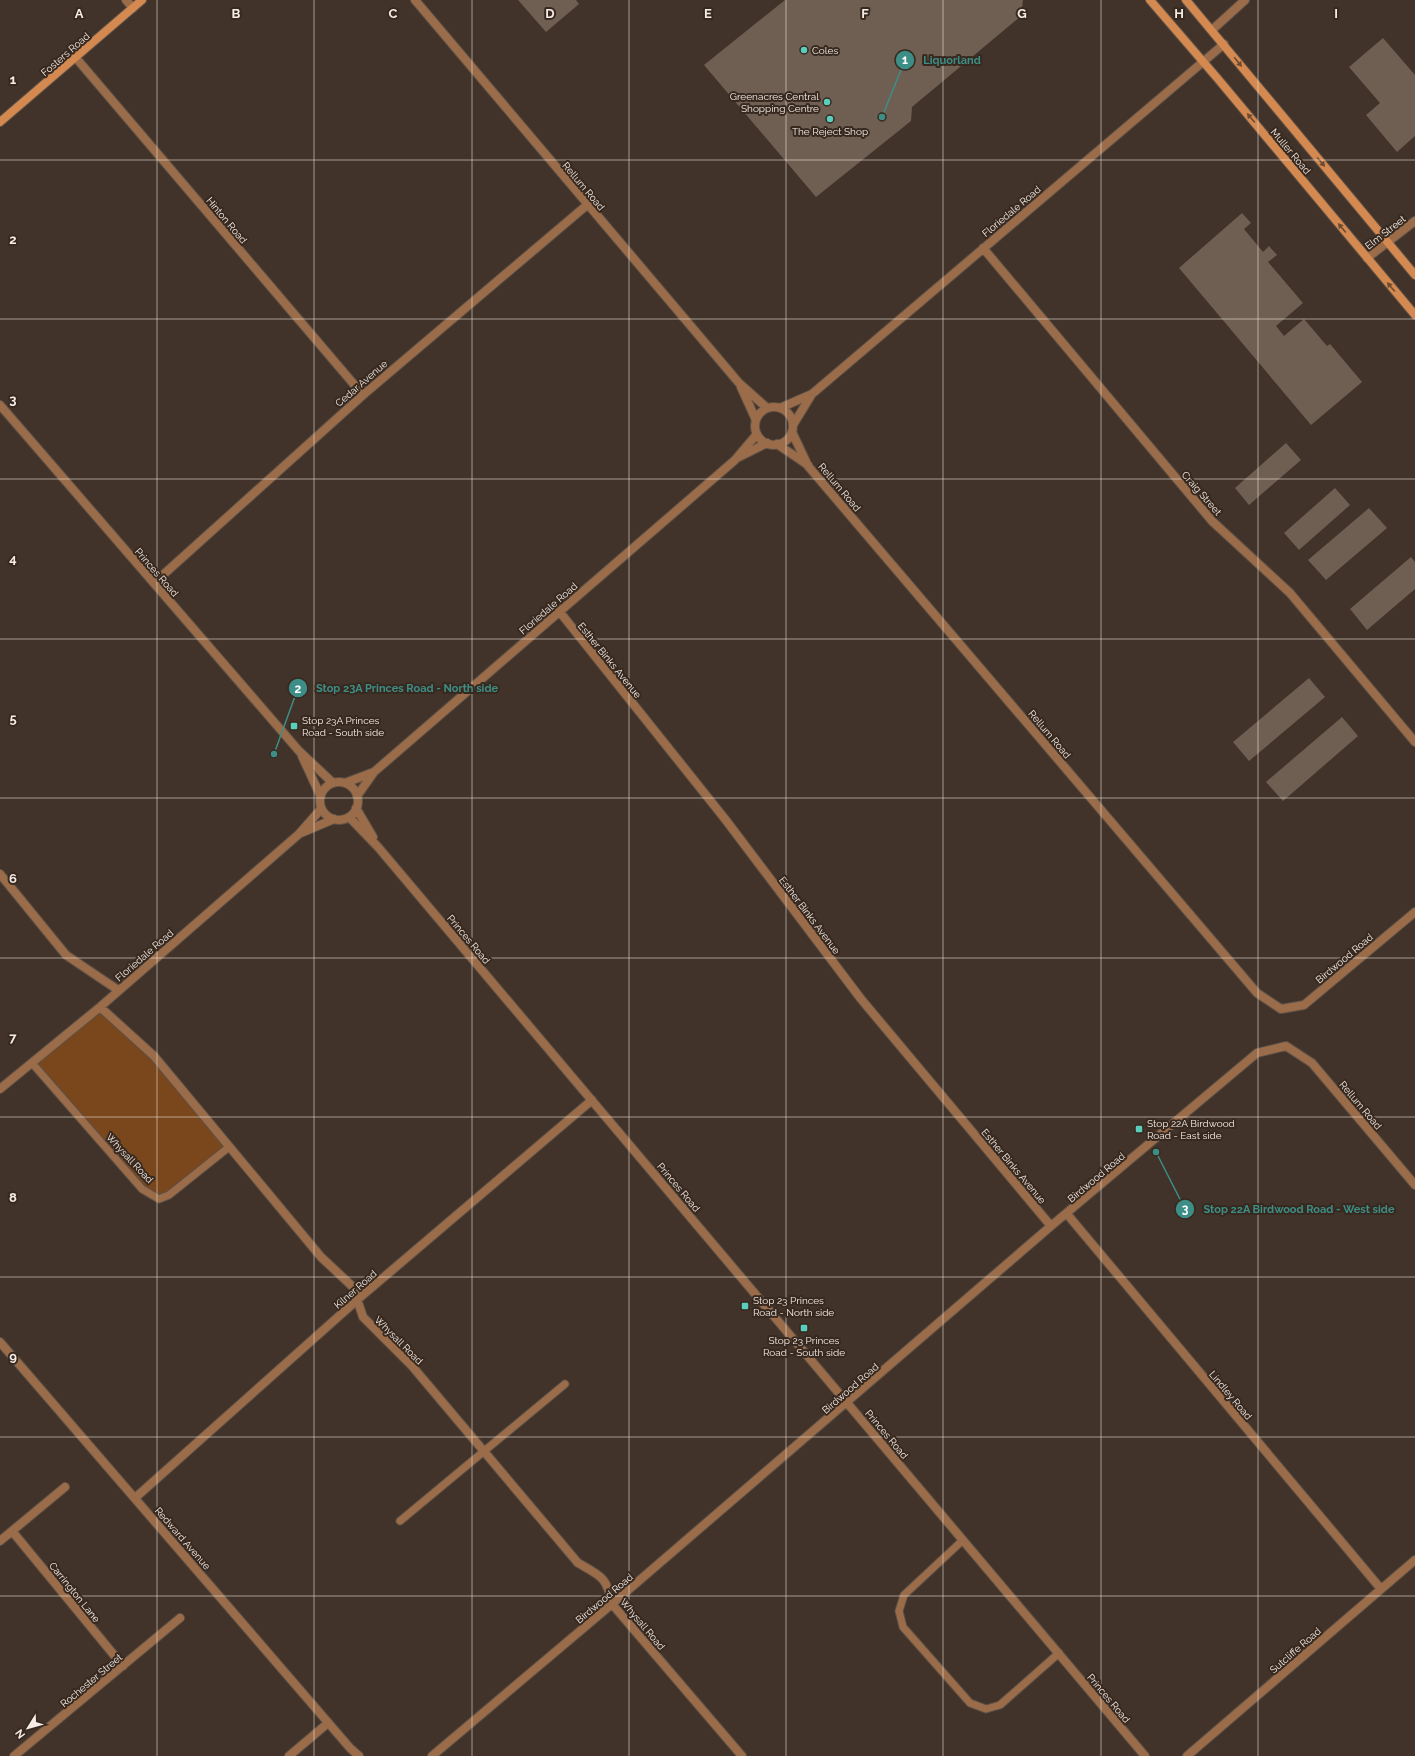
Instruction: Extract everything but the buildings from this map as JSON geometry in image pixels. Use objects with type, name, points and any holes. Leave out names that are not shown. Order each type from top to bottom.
[{"type":"main road","name":"Fosters Road","points":[[0,122],[142,0]]},
{"type":"main road","name":"Muller Road","points":[[1150,0],[1203,61],[1415,316]]},
{"type":"main road","name":"Muller Road","points":[[1186,0],[1415,275]]},
{"type":"street","points":[[126,0],[133,8]]},
{"type":"street","name":"Rellum Road","points":[[415,0],[739,383],[766,408]]},
{"type":"street","points":[[1212,30],[1245,0]]},
{"type":"street","name":"Floriedale Road","points":[[780,408],[812,394],[1224,44]]},
{"type":"street","name":"Hinton Road","points":[[76,58],[363,395]]},
{"type":"street","name":"Cedar Avenue","points":[[154,583],[363,395],[587,205]]},
{"type":"street","name":"Elm Street","points":[[1367,258],[1415,221]]},
{"type":"street","name":"Craig Street","points":[[983,248],[1212,522],[1290,593],[1415,742]]},
{"type":"street","name":"Rellum Road","points":[[739,383],[756,420]]},
{"type":"street","name":"Floriedale Road","points":[[792,429],[812,394]]},
{"type":"street","name":"Princes Road","points":[[0,405],[299,751],[333,783]]},
{"type":"street","points":[[766,408],[780,408],[791,418],[792,429],[783,442],[777,444],[766,443],[757,434],[755,427],[756,420],[760,413],[766,408]]},
{"type":"street","name":"Rellum Road","points":[[792,429],[808,466]]},
{"type":"street","name":"Floriedale Road","points":[[357,796],[374,772],[735,460],[757,434]]},
{"type":"street","name":"Floriedale Road","points":[[735,460],[766,443]]},
{"type":"street","name":"Rellum Road","points":[[777,444],[808,466],[1257,993],[1281,1009]]},
{"type":"street","name":"Esther Binks Avenue","points":[[559,612],[725,819],[862,999],[1052,1226]]},
{"type":"street","name":"Princes Road","points":[[299,751],[320,795]]},
{"type":"street","name":"Floriedale Road","points":[[345,783],[374,772]]},
{"type":"street","points":[[333,783],[345,783],[350,786],[357,796],[356,808],[349,817],[343,820],[328,817],[321,809],[320,795],[325,788],[333,783]]},
{"type":"street","name":"Princes Road","points":[[356,808],[378,848]]},
{"type":"street","name":"Floriedale Road","points":[[0,1090],[100,1007],[299,834],[321,809]]},
{"type":"street","name":"Princes Road","points":[[349,817],[378,848],[592,1100],[1145,1756]]},
{"type":"street","name":"Floriedale Road","points":[[299,834],[334,819]]},
{"type":"street","points":[[0,874],[66,955],[118,990]]},
{"type":"street","name":"Birdwood Road","points":[[1281,1009],[1304,1005],[1415,912]]},
{"type":"street","name":"Whysall Road","points":[[100,1007],[154,1056],[320,1257],[353,1287],[363,1317],[412,1366],[578,1563],[600,1575],[609,1586],[612,1604],[742,1756]]},
{"type":"street","name":"Rellum Road","points":[[1286,1046],[1312,1063],[1415,1184]]},
{"type":"street","name":"Birdwood Road","points":[[432,1756],[848,1403],[1052,1226],[1257,1053],[1286,1046]]},
{"type":"street","name":"Kilner Road","points":[[135,1498],[357,1300],[592,1100]]},
{"type":"street","name":"Lindley Road","points":[[1067,1214],[1381,1589]]},
{"type":"street","name":"Redward Avenue","points":[[0,1342],[352,1752],[360,1756]]},
{"type":"street","points":[[0,1540],[65,1487]]},
{"type":"street","name":"Carrington Lane","points":[[12,1531],[123,1666]]},
{"type":"street","name":"Sutcliffe Road","points":[[1187,1756],[1415,1560]]},
{"type":"street","name":"Rochester Street","points":[[14,1756],[180,1618]]},
{"type":"street","points":[[289,1756],[328,1723]]},
{"type":"lane","name":"Whysall Road","points":[[32,1063],[142,1189],[159,1199],[169,1195],[229,1147]]},
{"type":"lane","points":[[400,1521],[565,1384]]},
{"type":"lane","points":[[963,1540],[904,1595],[899,1611],[903,1627],[970,1703],[986,1709],[1000,1705],[1059,1653]]},
{"type":"shaded area","points":[[100,1007],[154,1056],[229,1147],[159,1199],[142,1189],[32,1063]]},
{"type":"place","name":"Coles","points":[[804,50]]},
{"type":"place","name":"Greenacres Central Shopping Centre","points":[[827,102]]},
{"type":"place","name":"Liquorland","points":[[882,117]]},
{"type":"place","name":"The Reject Shop","points":[[830,119]]},
{"type":"place","name":"Stop 23A Princes Road - South side","points":[[294,726]]},
{"type":"place","name":"Stop 23A Princes Road - North side","points":[[274,754]]},
{"type":"place","name":"Stop 22A Birdwood Road - East side","points":[[1139,1129]]},
{"type":"place","name":"Stop 22A Birdwood Road - West side","points":[[1156,1152]]},
{"type":"place","name":"Stop 23 Princes Road - North side","points":[[745,1306]]},
{"type":"place","name":"Stop 23 Princes Road - South side","points":[[804,1328]]}]
